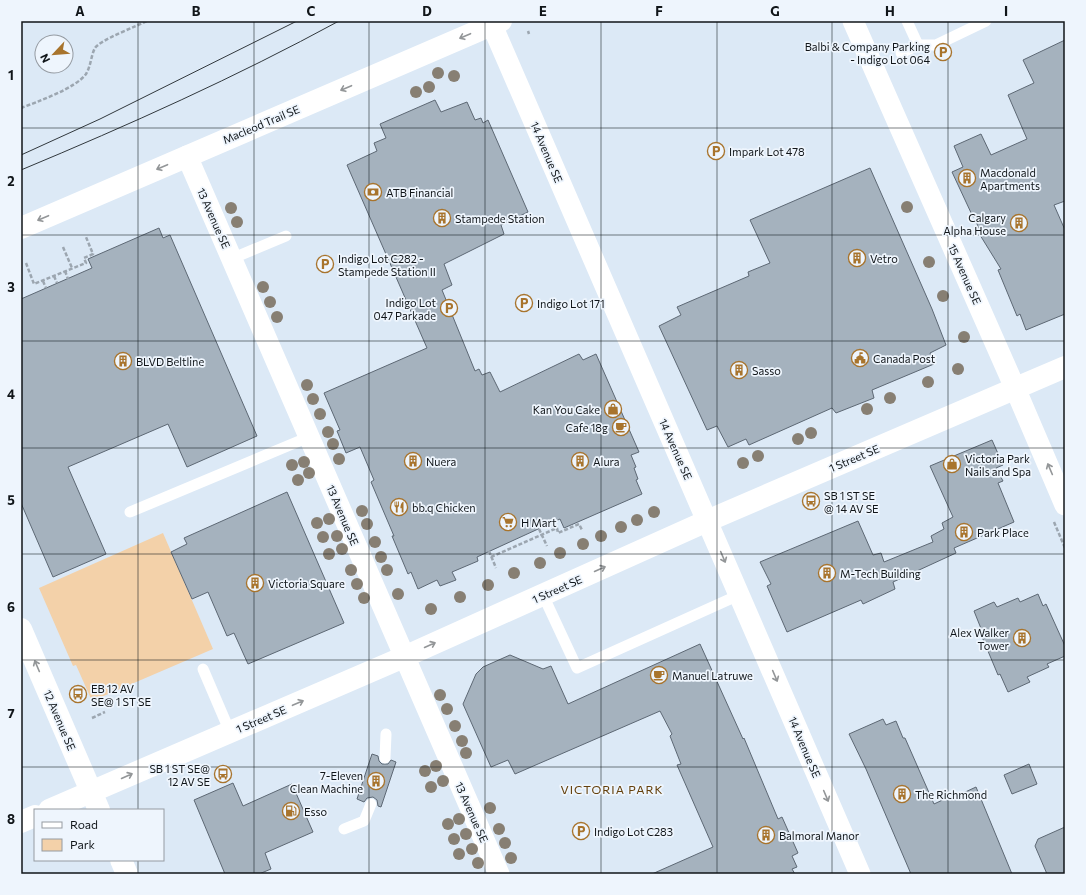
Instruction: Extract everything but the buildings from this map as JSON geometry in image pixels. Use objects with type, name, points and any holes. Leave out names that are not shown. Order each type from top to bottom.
[{"type":"main road","name":"Macleod Trail SE","points":[[21,228],[496,23]]},
{"type":"main road","name":"1 Street SE","points":[[54,809],[96,801],[230,732],[404,657],[707,521],[1065,367]]},
{"type":"main road","name":"12 Avenue SE","points":[[21,629],[96,801]]},
{"type":"main road","points":[[21,822],[34,816]]},
{"type":"main road","points":[[121,861],[127,874]]},
{"type":"street","name":"15 Avenue SE","points":[[854,21],[1065,505]]},
{"type":"street","name":"14 Avenue SE","points":[[496,23],[707,521],[860,874]]},
{"type":"street","name":"13 Avenue SE","points":[[187,156],[499,874]]},
{"type":"lane","points":[[907,21],[918,45]]},
{"type":"lane","points":[[901,53],[918,45],[936,45],[986,21]]},
{"type":"lane","points":[[232,259],[286,236]]},
{"type":"lane","points":[[130,512],[309,437]]},
{"type":"lane","points":[[543,595],[577,668],[739,595]]},
{"type":"lane","points":[[203,669],[230,732]]},
{"type":"lane","points":[[385,758],[386,734]]},
{"type":"lane","points":[[344,829],[364,821],[371,804]]},
{"type":"path","points":[[21,108],[72,85],[86,74],[95,47],[104,40],[147,21]]},
{"type":"path","points":[[26,263],[34,284],[86,263],[84,258],[93,254],[86,237]]},
{"type":"path","points":[[63,247],[72,268]]},
{"type":"path","points":[[65,271],[68,279]]},
{"type":"path","points":[[54,276],[57,283]]},
{"type":"path","points":[[42,281],[46,288]]},
{"type":"path","points":[[491,557],[557,528],[558,533],[579,524],[582,530]]},
{"type":"path","points":[[539,528],[546,546]]},
{"type":"path","points":[[489,551],[496,568]]},
{"type":"path","points":[[92,718],[105,712]]},
{"type":"green space","points":[[163,533],[213,649],[92,701],[76,665],[73,666],[39,588]]},
{"type":"tram line","points":[[21,155],[100,119],[297,21]]},
{"type":"tram line","points":[[21,170],[182,100],[261,62],[339,21]]},
{"type":"place","name":"Balbi & Company Parking - Indigo Lot 064","points":[[943,52]]},
{"type":"place","name":"Impark Lot 478","points":[[716,151]]},
{"type":"place","name":"Macdonald Apartments","points":[[967,178]]},
{"type":"place","name":"ATB Financial","points":[[373,192]]},
{"type":"place","name":"Stampede Station","points":[[442,218]]},
{"type":"place","name":"Calgary Alpha House","points":[[1019,223]]},
{"type":"place","name":"Vetro","points":[[857,258]]},
{"type":"place","name":"Indigo Lot C282 - Stampede Station II","points":[[325,264]]},
{"type":"place","name":"Indigo Lot 171","points":[[524,303]]},
{"type":"place","name":"Indigo Lot 047 Parkade","points":[[449,308]]},
{"type":"place","name":"Canada Post","points":[[860,358]]},
{"type":"place","name":"BLVD Beltline","points":[[123,361]]},
{"type":"place","name":"Sasso","points":[[739,370]]},
{"type":"place","name":"Kan You Cake","points":[[613,409]]},
{"type":"place","name":"Cafe 18g","points":[[621,427]]},
{"type":"place","name":"Nuera","points":[[413,461]]},
{"type":"place","name":"Alura","points":[[580,461]]},
{"type":"place","name":"Victoria Park Nails and Spa","points":[[952,464]]},
{"type":"place","name":"SB 1 ST SE @ 14 AV SE","points":[[811,501]]},
{"type":"place","name":"bb.q Chicken","points":[[399,507]]},
{"type":"place","name":"H Mart","points":[[508,522]]},
{"type":"place","name":"Park Place","points":[[964,532]]},
{"type":"place","name":"M-Tech Building","points":[[827,573]]},
{"type":"place","name":"Victoria Square","points":[[255,583]]},
{"type":"place","name":"Alex Walker Tower","points":[[1022,638]]},
{"type":"place","name":"Manuel Latruwe","points":[[659,675]]},
{"type":"place","name":"EB 12 AV SE@ 1 ST SE","points":[[78,694]]},
{"type":"place","name":"SB 1 ST SE@ 12 AV SE","points":[[223,774]]},
{"type":"place","name":"7-Eleven Clean Machine","points":[[376,781]]},
{"type":"place","name":"The Richmond","points":[[902,794]]},
{"type":"place","name":"Esso","points":[[291,811]]},
{"type":"place","name":"Indigo Lot C283","points":[[581,831]]},
{"type":"place","name":"Balmoral Manor","points":[[766,835]]},
{"type":"district","name":"VICTORIA PARK","points":[[612,789]]}]
